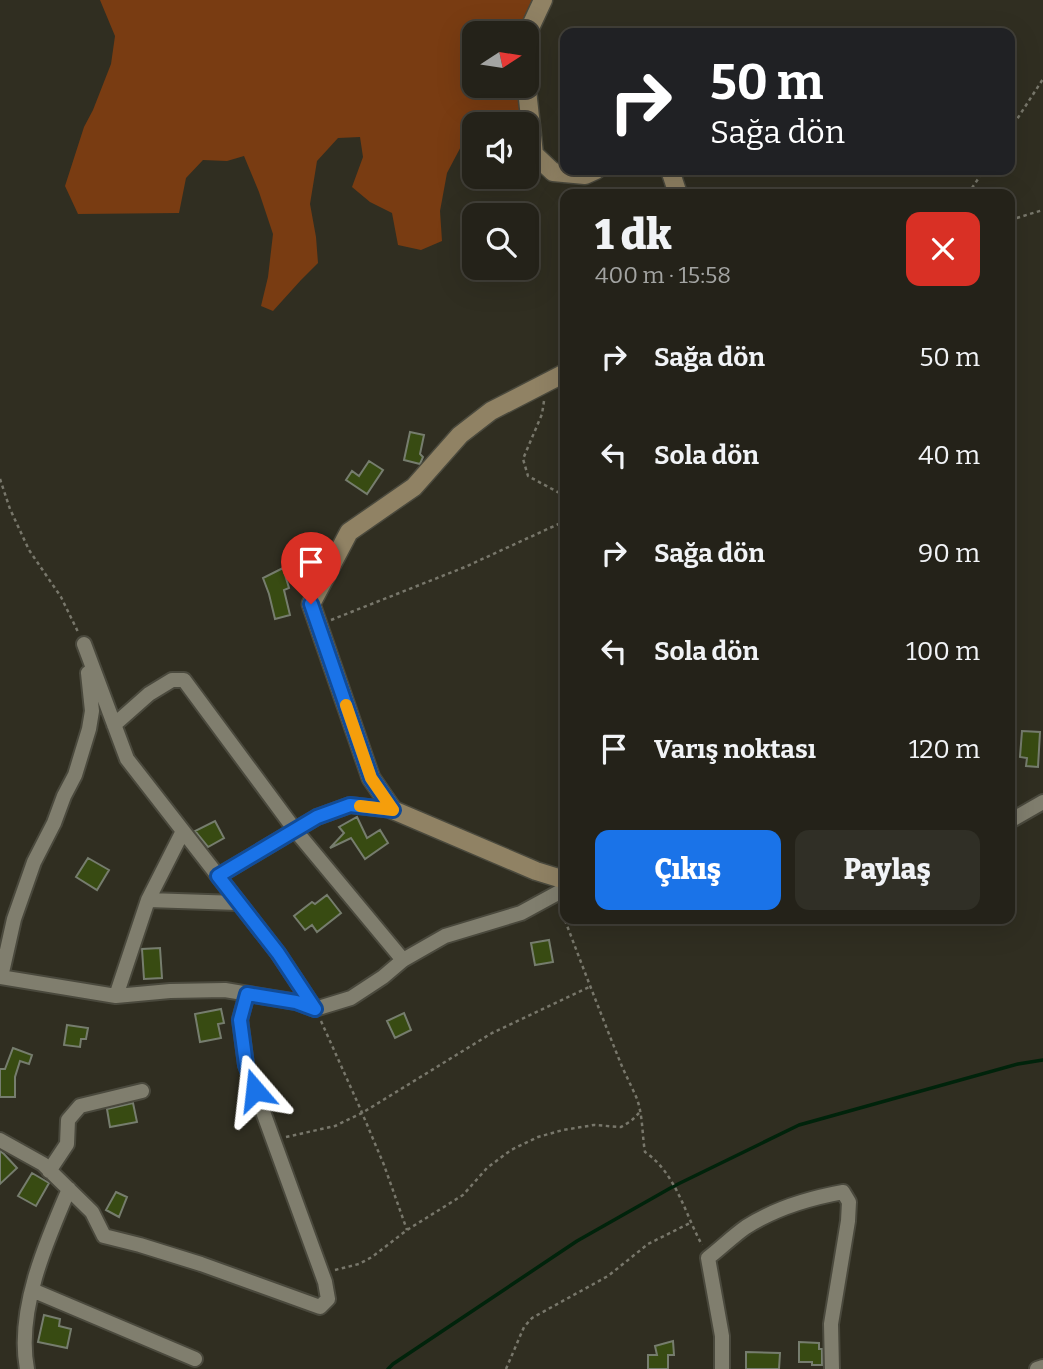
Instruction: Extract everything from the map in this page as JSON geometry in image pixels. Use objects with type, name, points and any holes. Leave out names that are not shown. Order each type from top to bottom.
[{"type":"street","points":[[543,0],[529,30],[527,90],[534,154],[553,172],[560,173]]},
{"type":"street","points":[[393,810],[371,778],[311,604],[349,532],[414,487],[460,435],[491,411],[560,376]]},
{"type":"street","points":[[83,644],[127,759],[278,953],[315,1009]]},
{"type":"street","points":[[83,644],[91,692],[89,729],[75,775],[34,862],[14,919],[0,977],[116,996],[225,990],[296,1002],[315,1009],[351,998],[403,960],[445,936],[521,913],[560,889]]},
{"type":"street","points":[[114,725],[149,695],[172,680],[184,680],[295,830],[403,960]]},
{"type":"street","points":[[1015,818],[1043,802]]},
{"type":"street","points":[[218,876],[317,817],[350,805],[393,810],[536,871],[560,887]]},
{"type":"street","points":[[116,996],[148,900],[183,831]]},
{"type":"street","points":[[148,900],[238,903]]},
{"type":"street","points":[[0,1140],[43,1164],[92,1212],[104,1236],[201,1264],[320,1307],[328,1299],[322,1273],[246,1065],[240,1020],[247,994]]},
{"type":"street","points":[[49,1171],[67,1144],[68,1120],[80,1106],[142,1091]]},
{"type":"street","points":[[27,1369],[24,1332],[33,1290],[46,1241],[69,1189]]},
{"type":"street","points":[[722,1369],[722,1336],[708,1258],[746,1227],[809,1200],[843,1192],[849,1202],[848,1221],[831,1324],[832,1369]]},
{"type":"street","points":[[33,1290],[195,1359]]},
{"type":"street","points":[[1037,1369],[1043,1367]]},
{"type":"path","points":[[1015,122],[1043,79]]},
{"type":"path","points":[[1015,218],[1043,210]]},
{"type":"path","points":[[545,383],[542,414],[523,459],[527,476],[560,493]]},
{"type":"path","points":[[0,478],[10,509],[29,550],[61,597],[83,644]]},
{"type":"path","points":[[318,625],[465,568],[560,523]]},
{"type":"path","points":[[572,924],[590,987],[637,1100],[645,1152],[667,1172],[708,1258]]},
{"type":"path","points":[[273,1140],[335,1126],[362,1113],[492,1033],[590,987]]},
{"type":"path","points":[[315,1009],[384,1165],[407,1230]]},
{"type":"path","points":[[322,1273],[359,1264],[372,1256],[407,1230],[463,1195],[487,1168],[511,1150],[538,1137],[563,1130],[594,1125],[621,1127],[639,1113]]},
{"type":"path","points":[[506,1369],[524,1327],[532,1318],[608,1276],[648,1244],[690,1223]]},
{"type":"shaded area","points":[[100,0],[532,0],[523,21],[462,21],[462,98],[519,98],[519,112],[462,112],[462,145],[447,173],[440,211],[442,241],[421,250],[398,245],[392,213],[370,202],[352,187],[363,157],[360,137],[338,138],[317,161],[310,204],[318,263],[273,311],[261,306],[268,277],[273,234],[244,156],[227,161],[203,160],[186,178],[179,213],[78,214],[65,186],[84,127],[111,64],[115,36]]},
{"type":"building","points":[[410,432],[424,435],[420,464],[404,460]]},
{"type":"building","points":[[369,461],[383,470],[367,494],[346,480],[352,471],[359,476]]},
{"type":"building","points":[[283,568],[289,588],[284,590],[290,615],[275,619],[263,578]]},
{"type":"building","points":[[1022,731],[1040,732],[1038,767],[1026,766],[1027,758],[1020,757]]},
{"type":"building","points":[[357,817],[367,838],[380,830],[388,843],[365,859],[351,838],[330,848],[344,833],[339,827]]},
{"type":"building","points":[[215,821],[224,838],[208,847],[195,831]]},
{"type":"building","points":[[88,858],[109,870],[97,890],[76,877]]},
{"type":"building","points":[[327,895],[341,913],[317,932],[312,925],[305,930],[294,916],[312,902],[315,904]]},
{"type":"building","points":[[549,940],[553,962],[535,965],[531,943]]},
{"type":"building","points":[[160,948],[162,978],[144,979],[142,949]]},
{"type":"building","points":[[221,1009],[224,1023],[218,1024],[221,1038],[200,1042],[195,1014]]},
{"type":"building","points":[[404,1013],[411,1030],[395,1038],[387,1021]]},
{"type":"building","points":[[67,1025],[88,1028],[86,1039],[81,1039],[80,1047],[64,1045]]},
{"type":"building","points":[[13,1048],[32,1055],[29,1064],[20,1061],[15,1077],[15,1097],[0,1097],[0,1069],[5,1069]]},
{"type":"building","points":[[133,1103],[137,1122],[110,1127],[107,1109]]},
{"type":"building","points":[[0,1151],[17,1168],[0,1184]]},
{"type":"building","points":[[32,1173],[49,1183],[36,1206],[18,1196]]},
{"type":"building","points":[[116,1192],[127,1197],[119,1217],[106,1210]]},
{"type":"building","points":[[44,1315],[60,1319],[59,1326],[71,1329],[67,1348],[38,1342]]},
{"type":"building","points":[[673,1341],[674,1355],[668,1355],[668,1369],[648,1369],[648,1355],[657,1355],[655,1346]]},
{"type":"building","points":[[799,1342],[819,1343],[819,1349],[822,1349],[822,1365],[799,1362]]},
{"type":"building","points":[[746,1352],[780,1353],[779,1369],[746,1369]]},
{"type":"waterway","points":[[388,1369],[577,1241],[674,1186],[799,1125],[1018,1064],[1043,1060]]},
{"type":"slow traffic","points":[[346,705],[371,778],[393,810],[360,806]]},
{"type":"route","points":[[255,1090],[246,1065],[240,1020],[247,994],[296,1002],[315,1009],[278,953],[218,876],[317,817],[350,805],[393,810],[371,778],[311,604]]}]
